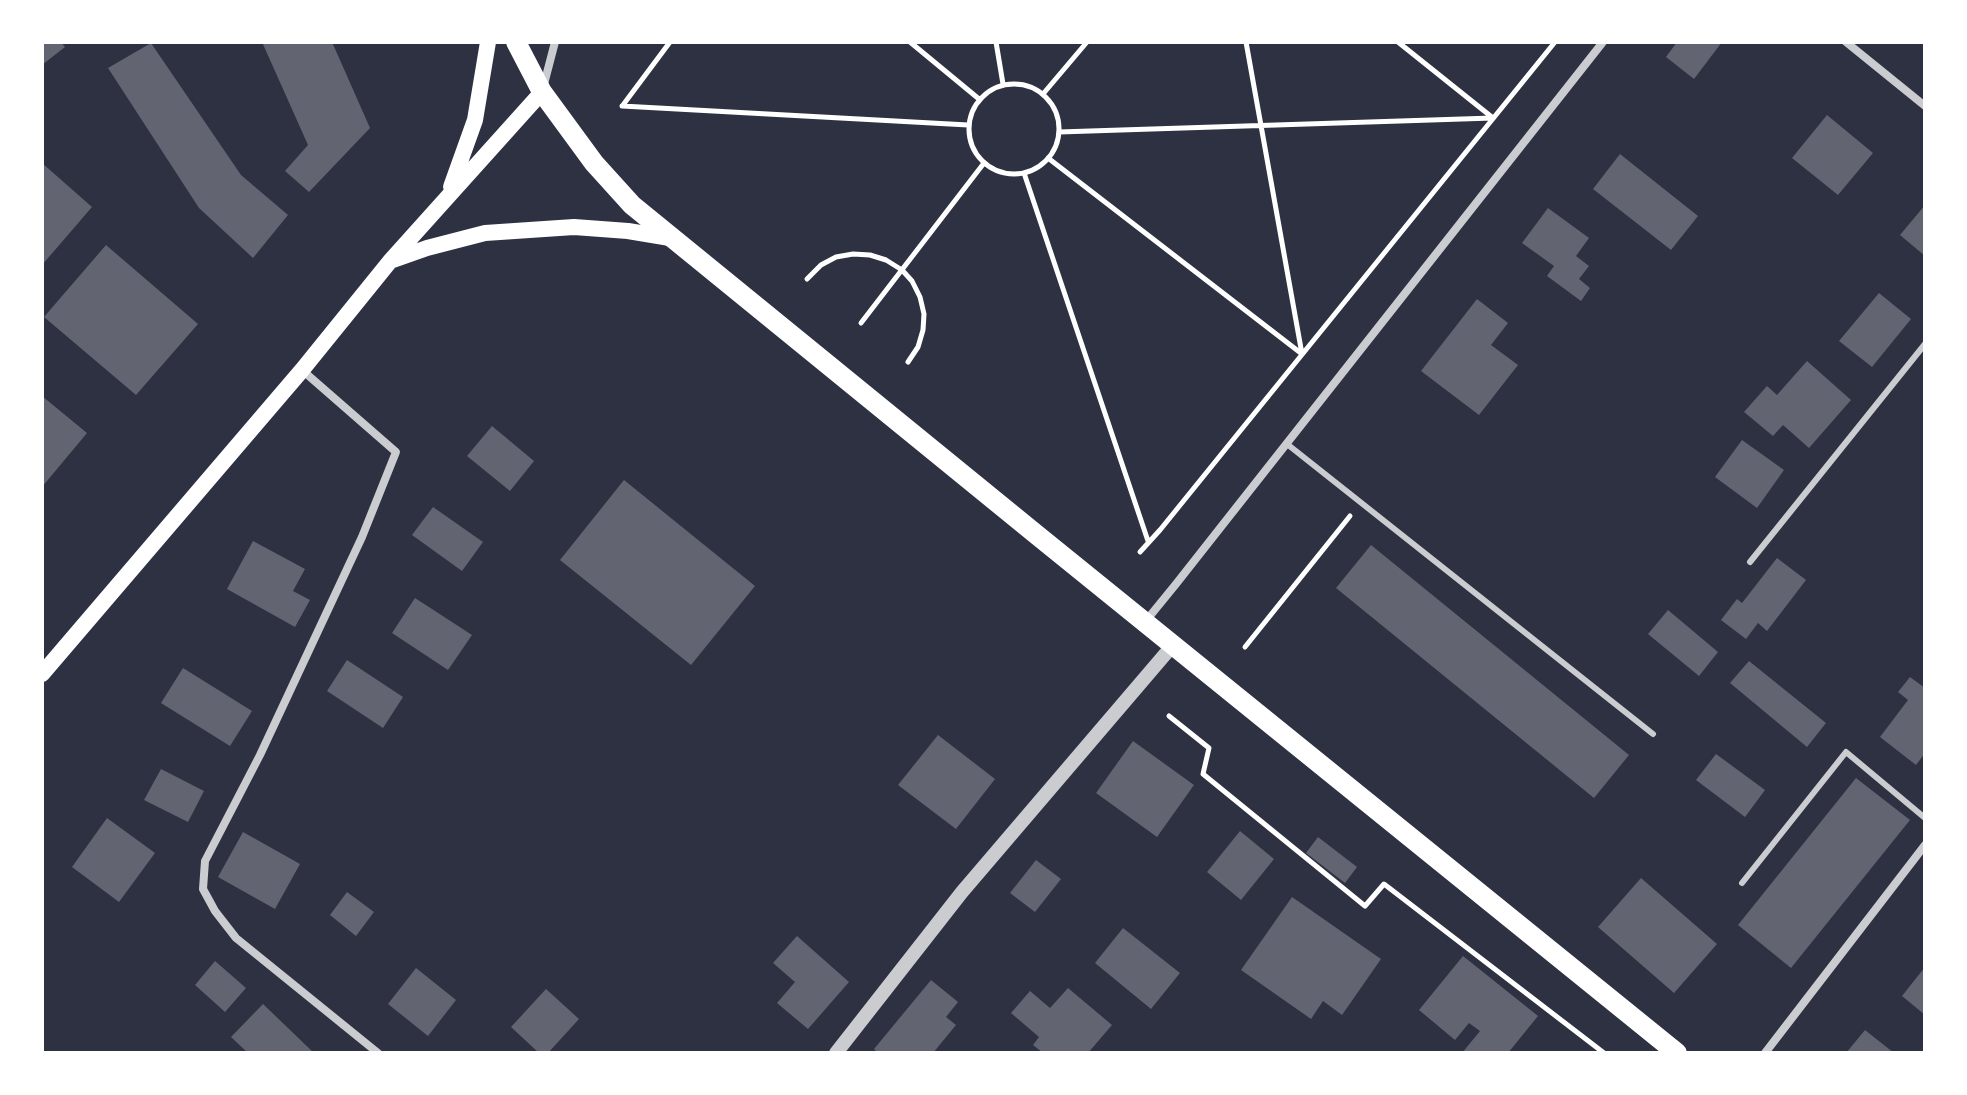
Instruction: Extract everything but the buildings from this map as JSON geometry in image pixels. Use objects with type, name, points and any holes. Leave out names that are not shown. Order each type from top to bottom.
[{"type":"main road","points":[[445,200],[475,120],[488,42]]},
{"type":"main road","points":[[516,42],[542,92],[594,163],[632,205],[1677,1053]]},
{"type":"main road","points":[[42,674],[302,370],[391,260],[542,92]]},
{"type":"main road","points":[[391,260],[485,233],[574,227],[670,238]]},
{"type":"street","points":[[542,92],[555,42]]},
{"type":"street","points":[[1144,622],[1603,42]]},
{"type":"street","points":[[1846,42],[1925,106]]},
{"type":"street","points":[[302,370],[396,452],[362,537],[279,714],[205,861],[203,889],[236,938],[378,1053]]},
{"type":"street","points":[[836,1053],[962,892],[1173,645]]},
{"type":"street","points":[[1765,1053],[1925,845]]},
{"type":"lane","points":[[1750,562],[1925,344]]},
{"type":"lane","points":[[1287,444],[1653,734]]},
{"type":"lane","points":[[1742,883],[1846,752],[1925,818]]},
{"type":"path","points":[[670,42],[622,106],[968,125]]},
{"type":"path","points":[[910,42],[979,99]]},
{"type":"path","points":[[996,42],[1003,84]]},
{"type":"path","points":[[1043,94],[1087,42]]},
{"type":"path","points":[[1246,42],[1302,354]]},
{"type":"path","points":[[1398,42],[1493,118]]},
{"type":"path","points":[[1140,552],[1555,42]]},
{"type":"path","points":[[1003,84],[1031,86],[1043,94],[1053,105],[1058,118],[1056,146],[1048,158],[1024,173],[996,171],[984,163],[969,139],[971,111],[979,99],[1003,84]]},
{"type":"path","points":[[1059,132],[1493,118]]},
{"type":"path","points":[[1048,158],[1302,354]]},
{"type":"path","points":[[861,323],[984,163]]},
{"type":"path","points":[[1024,173],[1148,541]]},
{"type":"path","points":[[807,279],[821,265],[836,257],[853,254],[886,260],[902,270],[916,289],[924,314],[918,347],[908,362]]},
{"type":"path","points":[[1245,647],[1361,502]]},
{"type":"path","points":[[1169,716],[1209,748],[1203,774],[1365,906],[1384,884],[1604,1053]]}]
